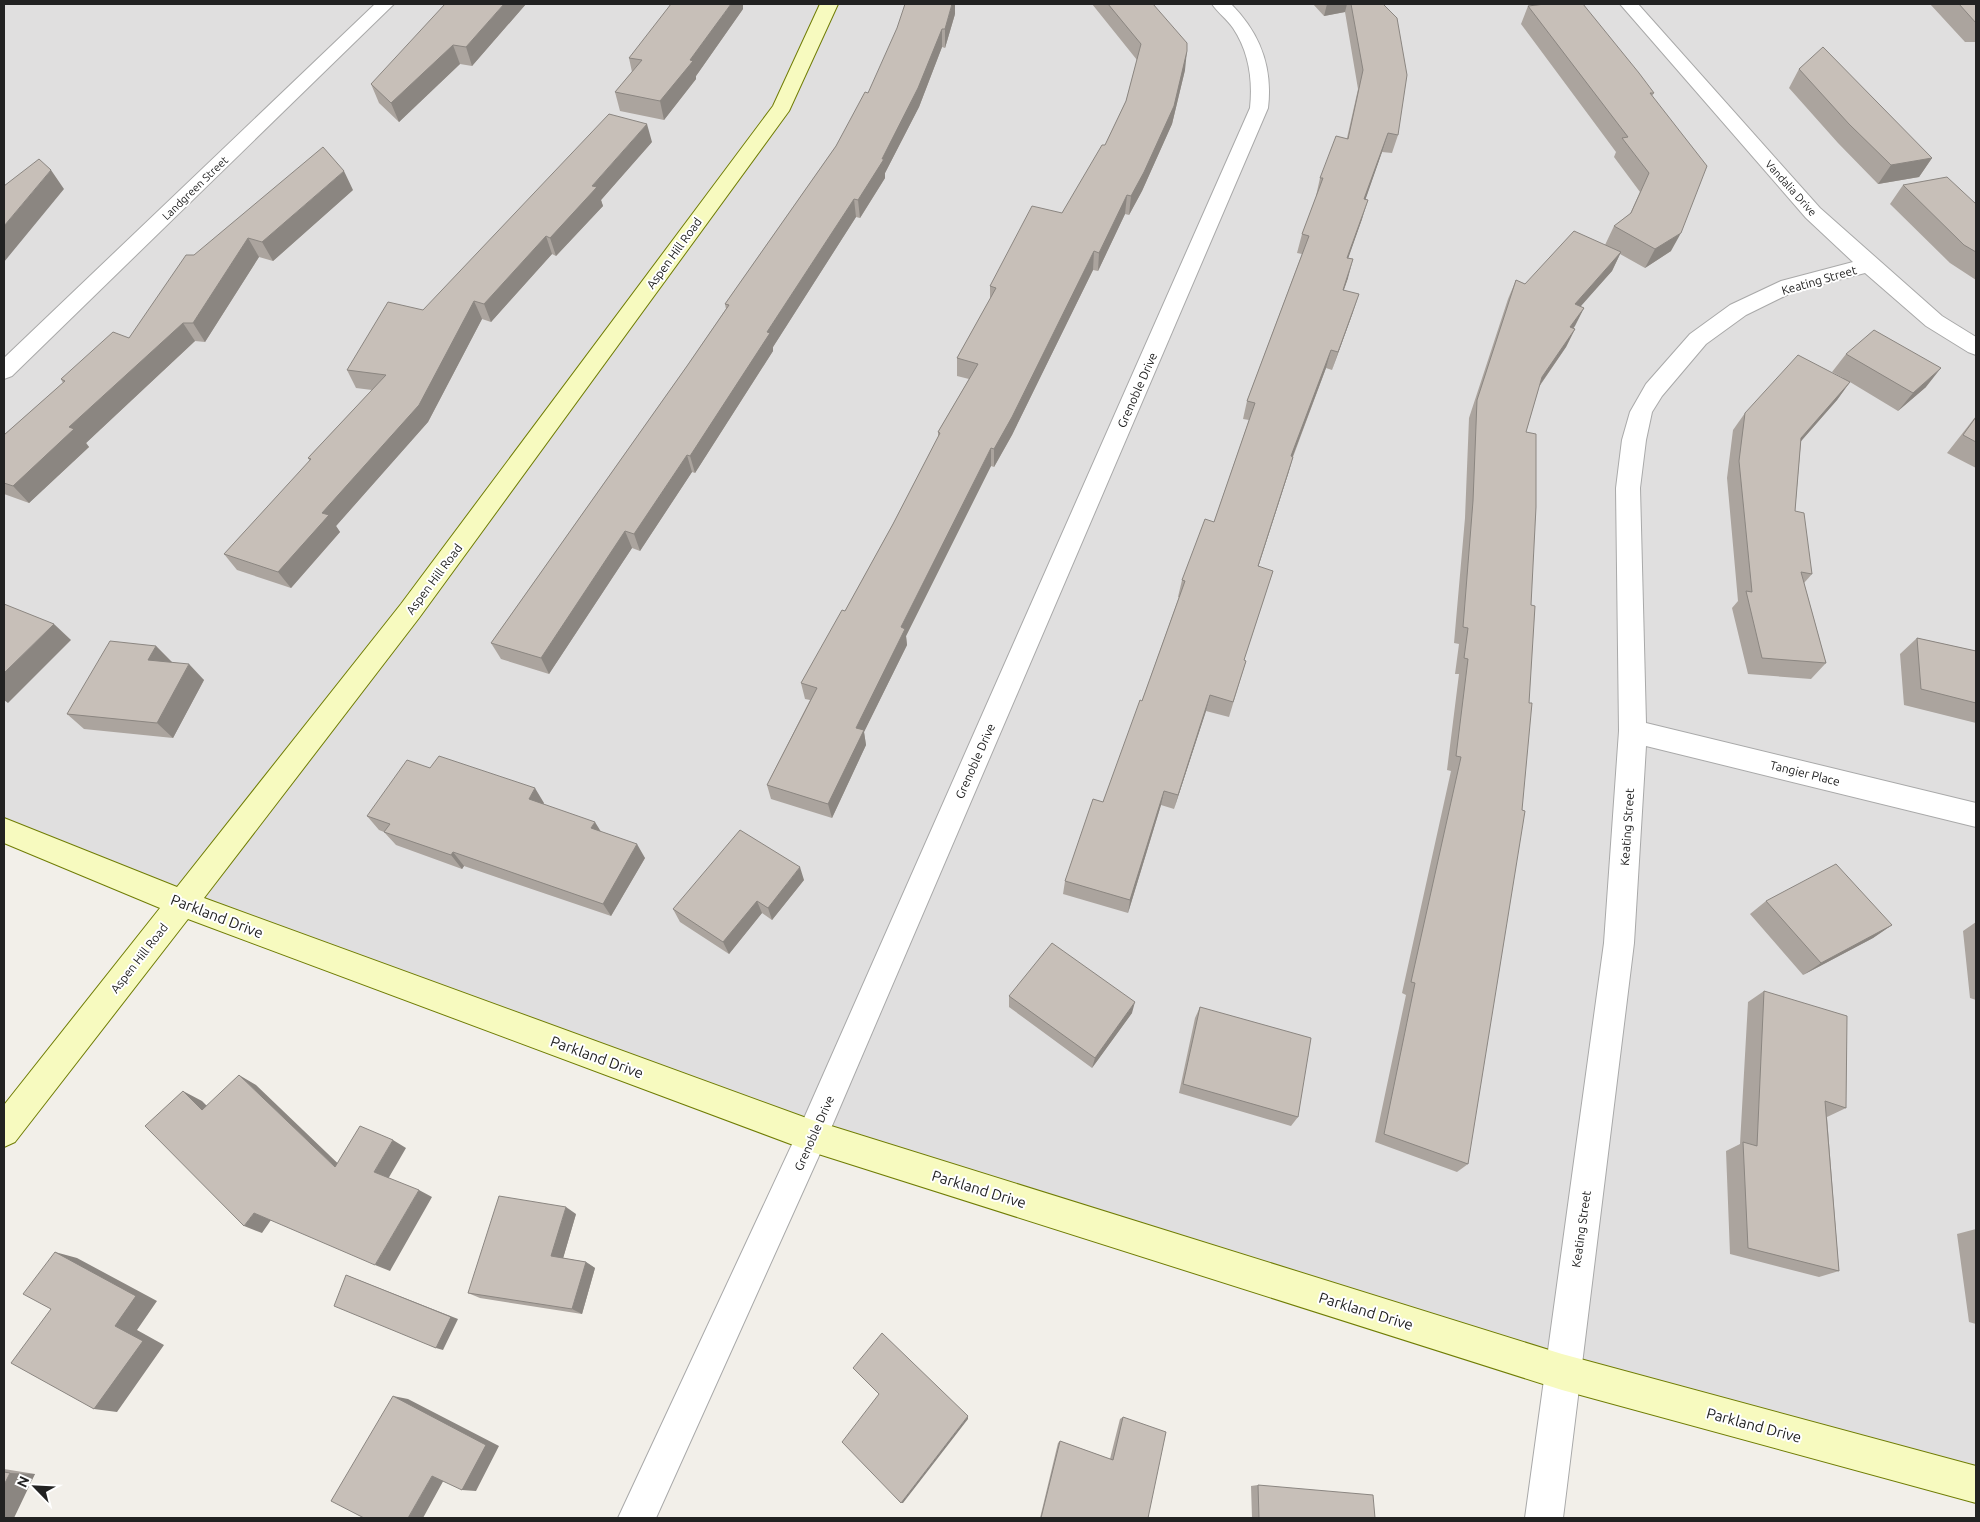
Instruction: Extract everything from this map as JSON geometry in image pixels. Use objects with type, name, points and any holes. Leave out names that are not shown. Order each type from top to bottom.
[{"type":"street","name":"Landgreen Street","points":[[4,371],[385,4]]},
{"type":"street","name":"Aspen Hill Road","points":[[4,1131],[410,611],[782,107],[829,4]]},
{"type":"street","name":"Grenoble Drive","points":[[638,1518],[812,1136],[1259,108],[1262,92],[1260,68],[1254,48],[1242,27],[1221,4]]},
{"type":"street","name":"Vandalia Drive","points":[[1629,4],[1813,213],[1869,266],[1934,321],[1976,347]]},
{"type":"street","name":"Keating Street","points":[[1544,1518],[1619,943],[1633,731],[1628,488],[1634,440],[1642,412],[1654,390],[1698,339],[1738,310],[1788,286],[1869,266]]},
{"type":"street","name":"Tangier Place","points":[[1633,731],[1976,815]]},
{"type":"street","name":"Parkland Drive","points":[[4,830],[182,903],[812,1136],[1562,1372],[1976,1485]]},
{"type":"shaded area","points":[[4,4],[1976,4],[1976,1485],[1562,1372],[812,1136],[182,903],[4,830]]},
{"type":"building","points":[[445,4],[504,4],[466,47],[453,45],[391,103],[371,84]]},
{"type":"building","points":[[671,4],[731,4],[690,60],[693,61],[660,101],[615,92],[642,60],[629,58]]},
{"type":"building","points":[[905,4],[952,4],[945,29],[942,29],[918,88],[882,159],[884,159],[858,200],[854,199],[767,332],[770,333],[690,456],[687,455],[634,534],[625,531],[541,658],[491,643],[687,366],[729,305],[725,304],[836,146],[865,92],[868,93],[897,28]]},
{"type":"building","points":[[1108,4],[1153,4],[1187,43],[1187,51],[1174,106],[1144,172],[1131,196],[1127,195],[1099,253],[1094,251],[1012,417],[994,449],[991,448],[901,627],[905,629],[856,728],[864,730],[828,804],[767,785],[817,688],[801,683],[842,610],[845,611],[893,524],[940,433],[938,432],[978,364],[957,358],[996,288],[990,286],[1032,206],[1062,213],[1102,145],[1105,145],[1126,101],[1141,44]]},
{"type":"building","points":[[1351,4],[1383,4],[1397,18],[1407,75],[1398,135],[1388,133],[1364,199],[1368,200],[1347,258],[1353,259],[1343,290],[1359,294],[1338,352],[1331,350],[1291,456],[1293,457],[1258,566],[1273,571],[1244,660],[1246,661],[1233,702],[1210,695],[1178,795],[1164,791],[1130,900],[1065,881],[1093,799],[1103,802],[1140,700],[1142,701],[1185,581],[1182,580],[1205,519],[1214,522],[1255,403],[1247,401],[1309,236],[1302,234],[1336,136],[1348,139],[1363,70]]},
{"type":"building","points":[[1583,4],[1639,73],[1654,93],[1650,93],[1707,166],[1681,233],[1655,249],[1614,226],[1631,213],[1649,173],[1622,138],[1628,137],[1528,6]]},
{"type":"building","points":[[1959,4],[1976,4],[1976,23]]},
{"type":"building","points":[[1823,47],[1932,158],[1891,165],[1849,124],[1799,69]]},
{"type":"building","points":[[609,114],[647,124],[592,186],[597,187],[550,238],[546,236],[484,304],[474,301],[419,405],[322,513],[329,515],[278,572],[224,554],[311,459],[308,458],[386,375],[347,370],[388,302],[423,310]]},
{"type":"building","points":[[323,147],[344,171],[262,242],[248,238],[193,323],[183,323],[69,427],[74,429],[13,486],[4,483],[4,435],[65,381],[61,379],[113,332],[129,338],[186,255],[194,255]]},
{"type":"building","points":[[39,159],[51,170],[4,226],[4,186]]},
{"type":"building","points":[[1947,177],[1976,204],[1976,252],[1964,245],[1903,185]]},
{"type":"building","points":[[1574,231],[1621,252],[1575,304],[1584,308],[1570,327],[1575,329],[1542,377],[1526,432],[1536,434],[1536,507],[1531,605],[1535,606],[1529,703],[1532,703],[1522,810],[1525,811],[1468,1164],[1384,1134],[1415,983],[1411,982],[1461,757],[1456,756],[1468,659],[1464,658],[1468,628],[1463,627],[1473,501],[1477,400],[1516,280],[1525,284]]},
{"type":"building","points":[[1874,330],[1941,368],[1913,393],[1846,354]]},
{"type":"building","points":[[1798,355],[1850,382],[1801,438],[1795,511],[1804,513],[1812,574],[1801,572],[1826,663],[1762,658],[1746,591],[1752,592],[1739,461],[1745,413]]},
{"type":"building","points":[[1976,417],[1976,442],[1963,435]]},
{"type":"building","points":[[4,604],[54,624],[4,673]]},
{"type":"building","points":[[1917,638],[1976,651],[1976,703],[1921,689]]},
{"type":"building","points":[[110,641],[156,646],[148,660],[189,664],[157,723],[67,714]]},
{"type":"building","points":[[439,756],[535,788],[529,799],[595,822],[591,828],[637,844],[603,904],[453,852],[451,855],[384,832],[390,824],[367,816],[407,760],[430,768]]},
{"type":"building","points":[[740,830],[800,867],[768,908],[757,901],[723,942],[673,909]]},
{"type":"building","points":[[1836,864],[1892,925],[1821,963],[1766,901]]},
{"type":"building","points":[[1052,943],[1135,1002],[1095,1058],[1009,996]]},
{"type":"building","points":[[1764,991],[1847,1016],[1846,1108],[1825,1101],[1839,1271],[1748,1248],[1743,1142],[1757,1146]]},
{"type":"building","points":[[1200,1007],[1311,1038],[1298,1117],[1183,1084]]},
{"type":"building","points":[[239,1075],[335,1167],[360,1126],[393,1140],[374,1172],[419,1190],[375,1265],[254,1213],[244,1226],[145,1126],[183,1091],[202,1110]]},
{"type":"building","points":[[499,1196],[566,1207],[551,1256],[586,1262],[572,1309],[468,1293]]},
{"type":"building","points":[[55,1252],[136,1296],[115,1326],[143,1341],[94,1409],[11,1363],[51,1309],[23,1294]]},
{"type":"building","points":[[346,1275],[451,1317],[436,1348],[334,1306]]},
{"type":"building","points":[[882,1333],[968,1416],[901,1503],[842,1442],[879,1394],[853,1368]]},
{"type":"building","points":[[393,1396],[486,1445],[462,1490],[432,1476],[408,1518],[364,1518],[331,1501]]},
{"type":"building","points":[[1123,1417],[1166,1432],[1148,1518],[1041,1518],[1060,1441],[1113,1460]]},
{"type":"building","points":[[4,1472],[10,1473],[4,1485]]},
{"type":"building","points":[[1258,1485],[1373,1495],[1375,1518],[1259,1518]]}]
